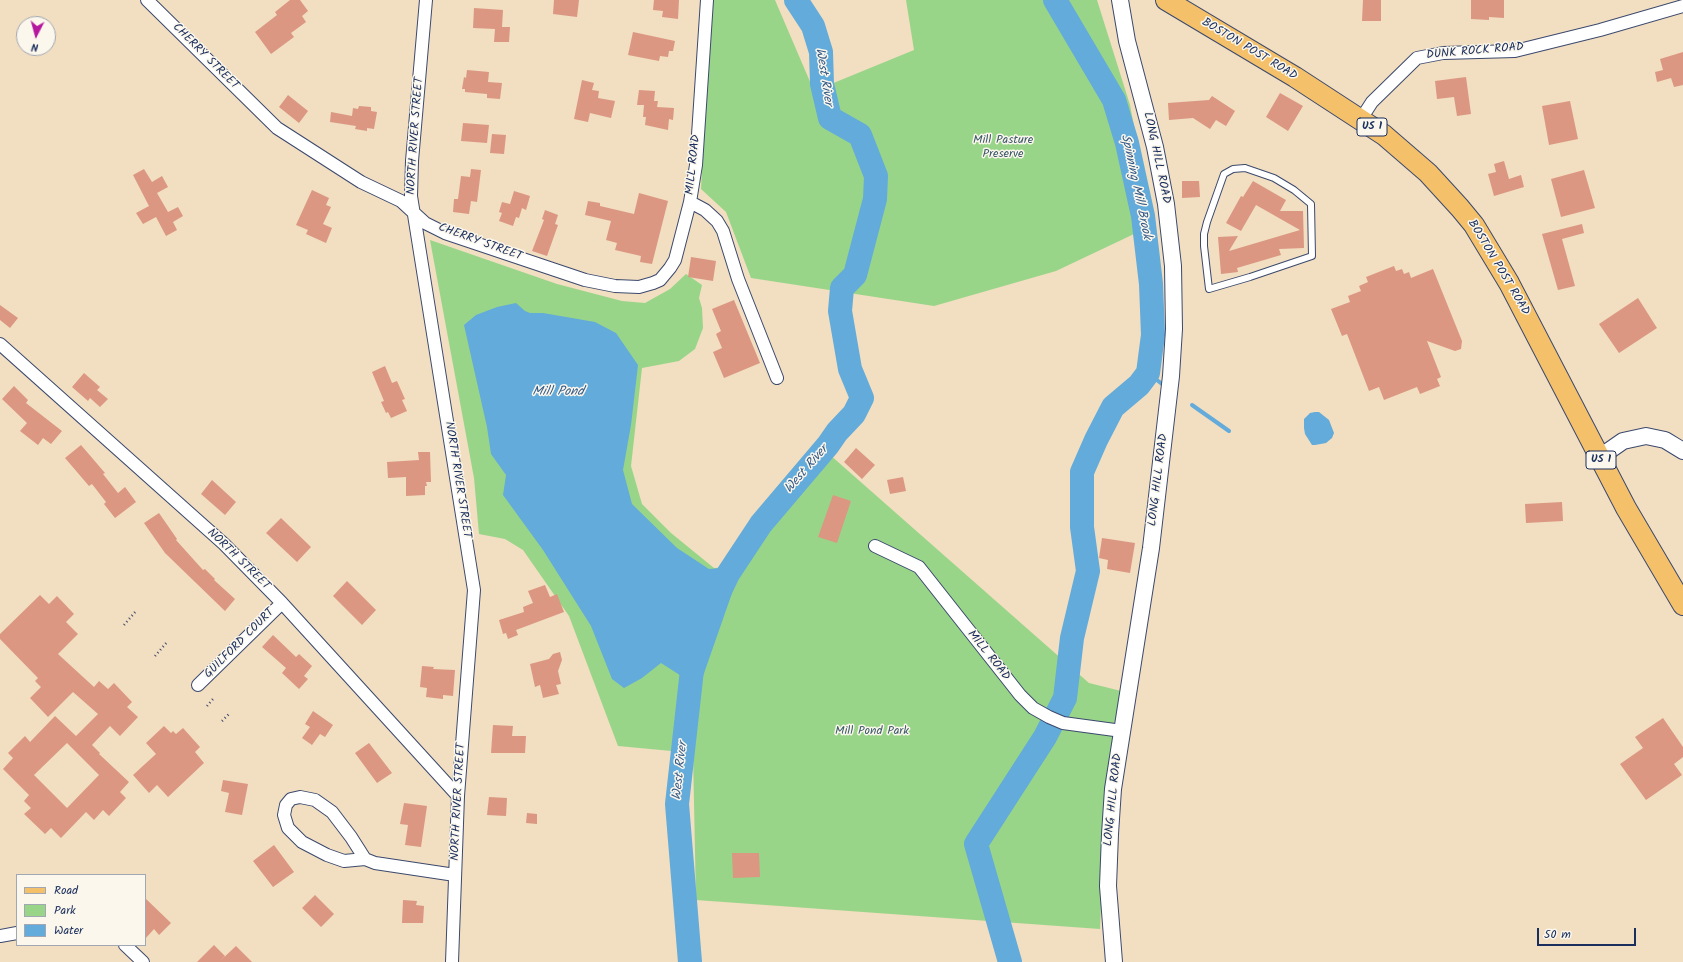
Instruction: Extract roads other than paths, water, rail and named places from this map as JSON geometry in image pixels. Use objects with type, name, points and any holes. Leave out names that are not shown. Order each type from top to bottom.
[{"type":"main road","name":"BOSTON POST ROAD","points":[[1166,0],[1361,119],[1384,135],[1441,186],[1474,225],[1509,283],[1626,508],[1683,606]]},
{"type":"street","name":"CHERRY STREET","points":[[147,0],[277,128],[361,182],[401,201],[425,223],[445,233],[578,277],[615,286],[639,287],[660,280],[675,260],[690,202]]},
{"type":"street","name":"NORTH RIVER STREET","points":[[426,0],[412,161],[411,196],[474,590],[458,796],[452,962]]},
{"type":"street","name":"MILL ROAD","points":[[707,0],[696,165],[690,202],[705,210],[717,221],[723,231],[738,278],[777,378]]},
{"type":"street","name":"LONG HILL ROAD","points":[[1114,962],[1109,917],[1108,860],[1113,789],[1142,610],[1156,506],[1172,356],[1174,294],[1171,237],[1161,177],[1126,41],[1120,0]]},
{"type":"street","name":"DUNK ROCK ROAD","points":[[1361,119],[1372,102],[1417,58],[1443,53],[1515,51],[1600,30],[1683,6]]},
{"type":"street","name":"NORTH STREET","points":[[0,344],[224,544],[282,603],[458,796]]},
{"type":"street","points":[[1600,457],[1623,441],[1646,436],[1664,440],[1683,452]]},
{"type":"street","name":"MILL ROAD","points":[[875,546],[919,567],[1020,695],[1033,708],[1049,718],[1063,722],[1122,731]]},
{"type":"street","name":"GUILFORD COURT","points":[[198,685],[282,603]]},
{"type":"street","points":[[365,859],[332,812],[315,800],[300,797],[291,799],[286,804],[284,815],[288,828],[302,842],[327,855],[344,860],[365,859],[375,863],[455,875]]},
{"type":"street","points":[[0,936],[16,934]]},
{"type":"street","points":[[126,946],[143,962]]},
{"type":"lane","points":[[1245,168],[1274,178],[1294,190],[1311,204],[1312,256],[1209,289],[1204,246],[1204,234],[1219,185],[1224,174],[1233,169],[1245,168]]},
{"type":"water","name":"Mill Pond","points":[[516,303],[525,311],[530,313],[543,313],[595,322],[616,333],[638,365],[631,425],[623,470],[632,504],[677,548],[709,569],[721,568],[736,580],[702,679],[686,679],[661,663],[642,678],[624,688],[612,679],[591,626],[543,550],[503,495],[506,475],[491,454],[487,427],[464,325],[476,315],[497,307]]},
{"type":"water","points":[[1319,412],[1329,420],[1334,433],[1332,438],[1326,443],[1312,445],[1305,434],[1304,419],[1310,413]]},
{"type":"waterway","name":"West River","points":[[714,603],[728,574],[761,524],[828,445],[837,432],[854,414],[862,398],[850,369],[840,311],[842,288],[855,275],[875,199],[876,176],[860,135],[830,118],[822,84],[821,52],[813,26],[796,0]]},
{"type":"waterway","points":[[1010,962],[976,844],[1045,737],[1065,698],[1072,638],[1088,571],[1082,527],[1082,472],[1113,407],[1139,385],[1148,373],[1153,335],[1151,284],[1143,216],[1127,143],[1114,100],[1055,0]]},
{"type":"waterway","name":"Spinning Mill Brook","points":[[1148,373],[1162,384]]},
{"type":"waterway","name":"Spinning Mill Brook","points":[[1192,405],[1229,431]]},
{"type":"waterway","name":"West River","points":[[690,962],[677,804],[696,646]]},
{"type":"park label","name":"Mill Pasture Preserve","points":[[1003,148]]},
{"type":"park label","name":"Mill Pond Park","points":[[872,732]]}]
